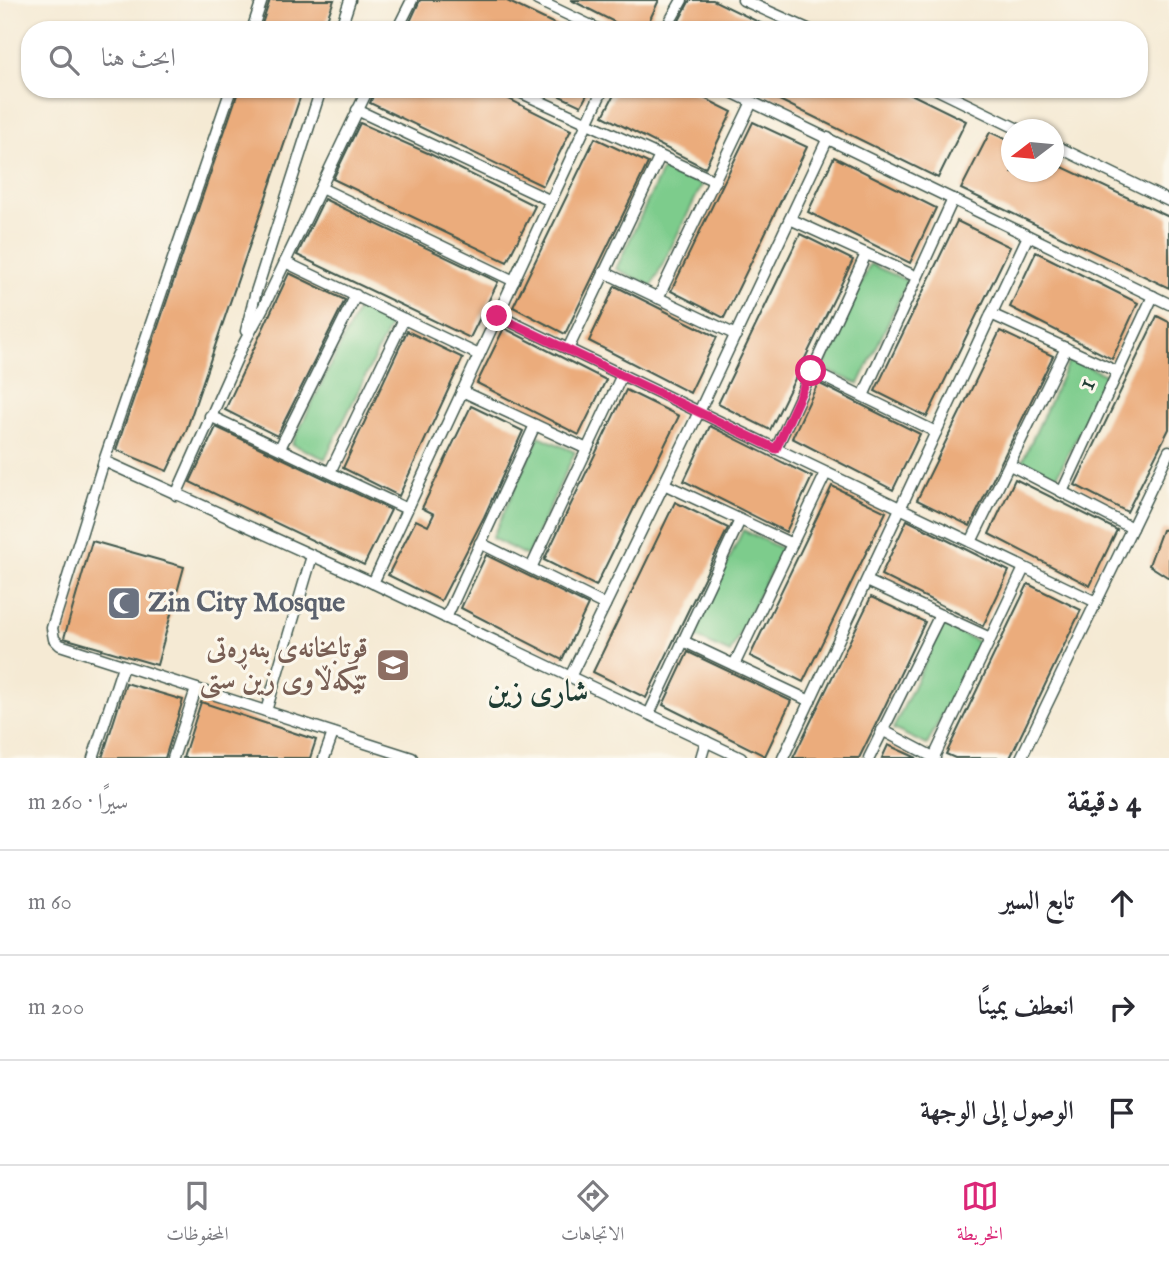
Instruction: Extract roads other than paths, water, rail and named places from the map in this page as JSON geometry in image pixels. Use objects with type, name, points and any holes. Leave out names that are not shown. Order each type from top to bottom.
[{"type":"street","points":[[255,21],[262,0]]},
{"type":"street","points":[[343,21],[349,0]]},
{"type":"street","points":[[402,21],[412,0]]},
{"type":"street","points":[[537,0],[581,21]]},
{"type":"street","points":[[670,21],[681,0]]},
{"type":"street","points":[[743,0],[790,21]]},
{"type":"street","points":[[228,98],[104,461],[52,628],[54,639],[60,645],[123,666],[412,758]]},
{"type":"street","points":[[242,347],[255,295],[318,98]]},
{"type":"street","points":[[176,495],[242,347],[363,98]]},
{"type":"street","points":[[532,98],[715,181]]},
{"type":"street","points":[[373,583],[599,98]]},
{"type":"street","points":[[744,98],[1169,304]]},
{"type":"street","points":[[954,98],[1001,121]]},
{"type":"street","points":[[659,298],[752,102]]},
{"type":"street","points":[[357,110],[551,201]]},
{"type":"street","points":[[570,677],[828,138]]},
{"type":"street","points":[[1064,150],[1169,201]]},
{"type":"street","points":[[568,349],[660,156]]},
{"type":"street","points":[[321,188],[514,281]]},
{"type":"street","points":[[863,396],[953,199]]},
{"type":"street","points":[[790,219],[917,277]]},
{"type":"street","points":[[783,758],[1028,236]]},
{"type":"street","points":[[776,449],[866,254]]},
{"type":"street","points":[[285,262],[479,355]]},
{"type":"street","points":[[604,272],[736,335]]},
{"type":"street","points":[[280,449],[356,295]]},
{"type":"street","name":"1","points":[[1062,492],[1153,296]]},
{"type":"street","points":[[991,314],[1118,372]]},
{"type":"street","points":[[497,316],[1096,602]]},
{"type":"street","points":[[330,472],[404,319]]},
{"type":"street","points":[[971,542],[1066,348]]},
{"type":"street","points":[[811,371],[936,432]]},
{"type":"street","points":[[531,568],[622,375]]},
{"type":"street","points":[[462,391],[587,449]]},
{"type":"street","points":[[211,416],[407,509]]},
{"type":"street","points":[[446,618],[535,425]]},
{"type":"street","points":[[1021,758],[1169,451]]},
{"type":"street","points":[[104,461],[373,583],[741,758]]},
{"type":"street","points":[[1010,465],[1132,527]]},
{"type":"street","points":[[734,665],[826,473]]},
{"type":"street","points":[[664,484],[792,544]]},
{"type":"street","points":[[649,714],[740,520]]},
{"type":"street","points":[[480,543],[605,605]]},
{"type":"street","points":[[266,712],[312,556]]},
{"type":"street","points":[[882,730],[934,757],[1024,568]]},
{"type":"street","points":[[867,581],[990,638]]},
{"type":"street","points":[[869,758],[940,615]]},
{"type":"street","points":[[683,641],[810,701]]},
{"type":"street","points":[[93,758],[123,666]]},
{"type":"street","points":[[173,758],[196,689]]},
{"type":"street","points":[[324,758],[332,733]]},
{"type":"street","points":[[701,758],[706,741]]},
{"type":"place","name":"Zin City Mosque","points":[[124,603]]},
{"type":"place","name":"قوتابخانەی بنەڕەتی تێکەڵاوی زین ستی","points":[[393,665]]},
{"type":"district","name":"شاری زین","points":[[538,693]]}]
